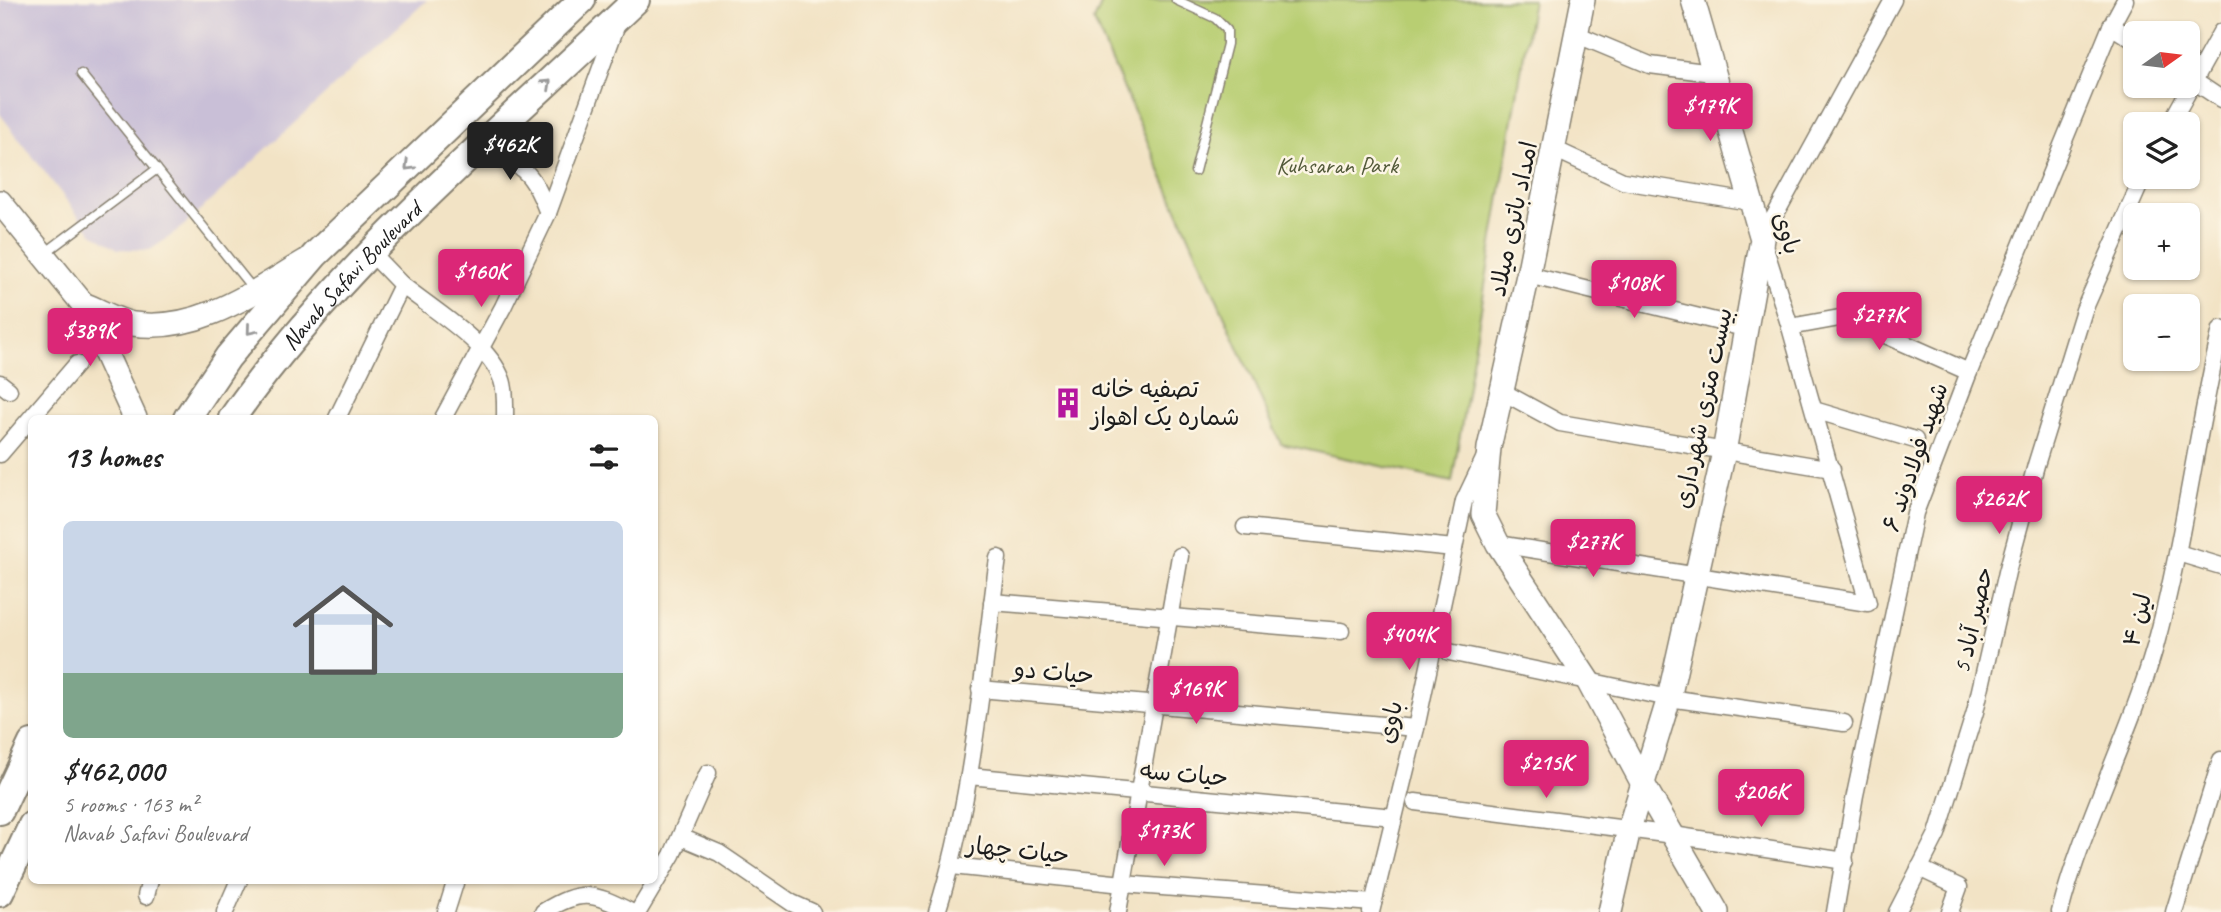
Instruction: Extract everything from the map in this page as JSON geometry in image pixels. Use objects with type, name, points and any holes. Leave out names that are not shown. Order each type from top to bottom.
[{"type":"main road","name":"Navab Safavi Boulevard","points":[[189,415],[228,357],[314,255],[582,0]]},
{"type":"main road","name":"Navab Safavi Boulevard","points":[[235,415],[259,380],[309,320],[372,254],[465,161],[628,8]]},
{"type":"main road","points":[[0,811],[28,752]]},
{"type":"main road","points":[[0,893],[28,834]]},
{"type":"street","name":"امداد باتری میلاد","points":[[1489,448],[1528,275],[1583,0]]},
{"type":"street","name":"باوی","points":[[1693,0],[1750,202],[1832,469],[1868,603],[1694,575]]},
{"type":"street","points":[[1762,239],[1893,0]]},
{"type":"street","name":"شهید فولادوند ۶","points":[[1835,912],[1894,602],[1915,513],[1969,372],[2111,26],[2125,0]]},
{"type":"street","points":[[445,415],[481,349],[548,213],[628,8]]},
{"type":"street","points":[[2111,26],[2123,34]]},
{"type":"street","points":[[2200,64],[2221,32]]},
{"type":"street","points":[[1578,35],[1650,65],[1712,73]]},
{"type":"street","points":[[2200,85],[2221,99]]},
{"type":"street","points":[[1554,149],[1623,181],[1750,202]]},
{"type":"street","points":[[465,161],[509,160],[528,171],[548,213]]},
{"type":"street","name":"حصیر آباد 5","points":[[1897,912],[1937,834],[1975,712],[2007,572],[2084,310],[2138,189]]},
{"type":"street","points":[[1,205],[83,304],[134,415]]},
{"type":"street","name":"بیست متری شهرداری","points":[[1610,912],[1629,829],[1669,698],[1694,575],[1724,452],[1762,239]]},
{"type":"street","points":[[372,254],[402,285],[481,349],[498,370],[503,384],[505,415]]},
{"type":"street","points":[[83,304],[132,324],[179,323],[225,309],[314,255]]},
{"type":"street","points":[[1528,275],[1748,329]]},
{"type":"street","points":[[338,415],[402,285]]},
{"type":"street","points":[[1790,327],[1845,317],[1969,372]]},
{"type":"street","name":"لین ۴","points":[[2060,912],[2073,862],[2142,689],[2178,553],[2221,329]]},
{"type":"street","points":[[33,415],[77,364]]},
{"type":"street","points":[[1503,393],[1560,423],[1832,469]]},
{"type":"street","points":[[1814,410],[1915,440]]},
{"type":"street","points":[[0,454],[28,421]]},
{"type":"street","points":[[1489,448],[1483,514],[1498,544],[1588,681],[1643,784],[1717,912]]},
{"type":"street","name":"باوی","points":[[1372,908],[1416,728],[1464,500],[1489,448]]},
{"type":"street","points":[[1245,527],[1454,548]]},
{"type":"street","points":[[1498,544],[1694,575]]},
{"type":"street","points":[[2178,553],[2221,566]]},
{"type":"street","points":[[1118,912],[1180,556]]},
{"type":"street","points":[[937,912],[952,866],[969,776],[998,558]]},
{"type":"street","points":[[992,602],[1341,631]]},
{"type":"street","points":[[1449,652],[1669,698],[1843,723]]},
{"type":"street","name":"حیات دو","points":[[980,689],[1416,728]]},
{"type":"street","points":[[2175,912],[2221,760]]},
{"type":"street","points":[[658,877],[681,837],[708,773]]},
{"type":"street","name":"حیات سه","points":[[969,776],[1394,817]]},
{"type":"street","points":[[1415,802],[1673,835],[1844,861]]},
{"type":"street","points":[[681,837],[719,853],[792,903],[811,912]]},
{"type":"street","name":"حیات چهار","points":[[952,866],[1372,908]]},
{"type":"street","points":[[1919,868],[1959,887],[1950,912]]},
{"type":"street","points":[[225,912],[237,884]]},
{"type":"street","points":[[446,912],[455,884]]},
{"type":"street","points":[[638,912],[654,884]]},
{"type":"street","points":[[543,912],[564,899],[585,894],[597,895],[631,912]]},
{"type":"lane","points":[[1176,0],[1214,18],[1227,30],[1227,44],[1195,171]]},
{"type":"lane","points":[[81,74],[255,291]]},
{"type":"lane","points":[[43,255],[158,169]]},
{"type":"shaded area","points":[[0,0],[427,0],[178,231],[150,250],[118,249],[91,232],[0,114]]},
{"type":"green space","name":"Kuhsaran Park","points":[[1103,0],[1533,0],[1452,482],[1281,444],[1094,21]]},
{"type":"place","name":"تصفیه خانه شماره یک اهواز","points":[[1068,403]]}]
